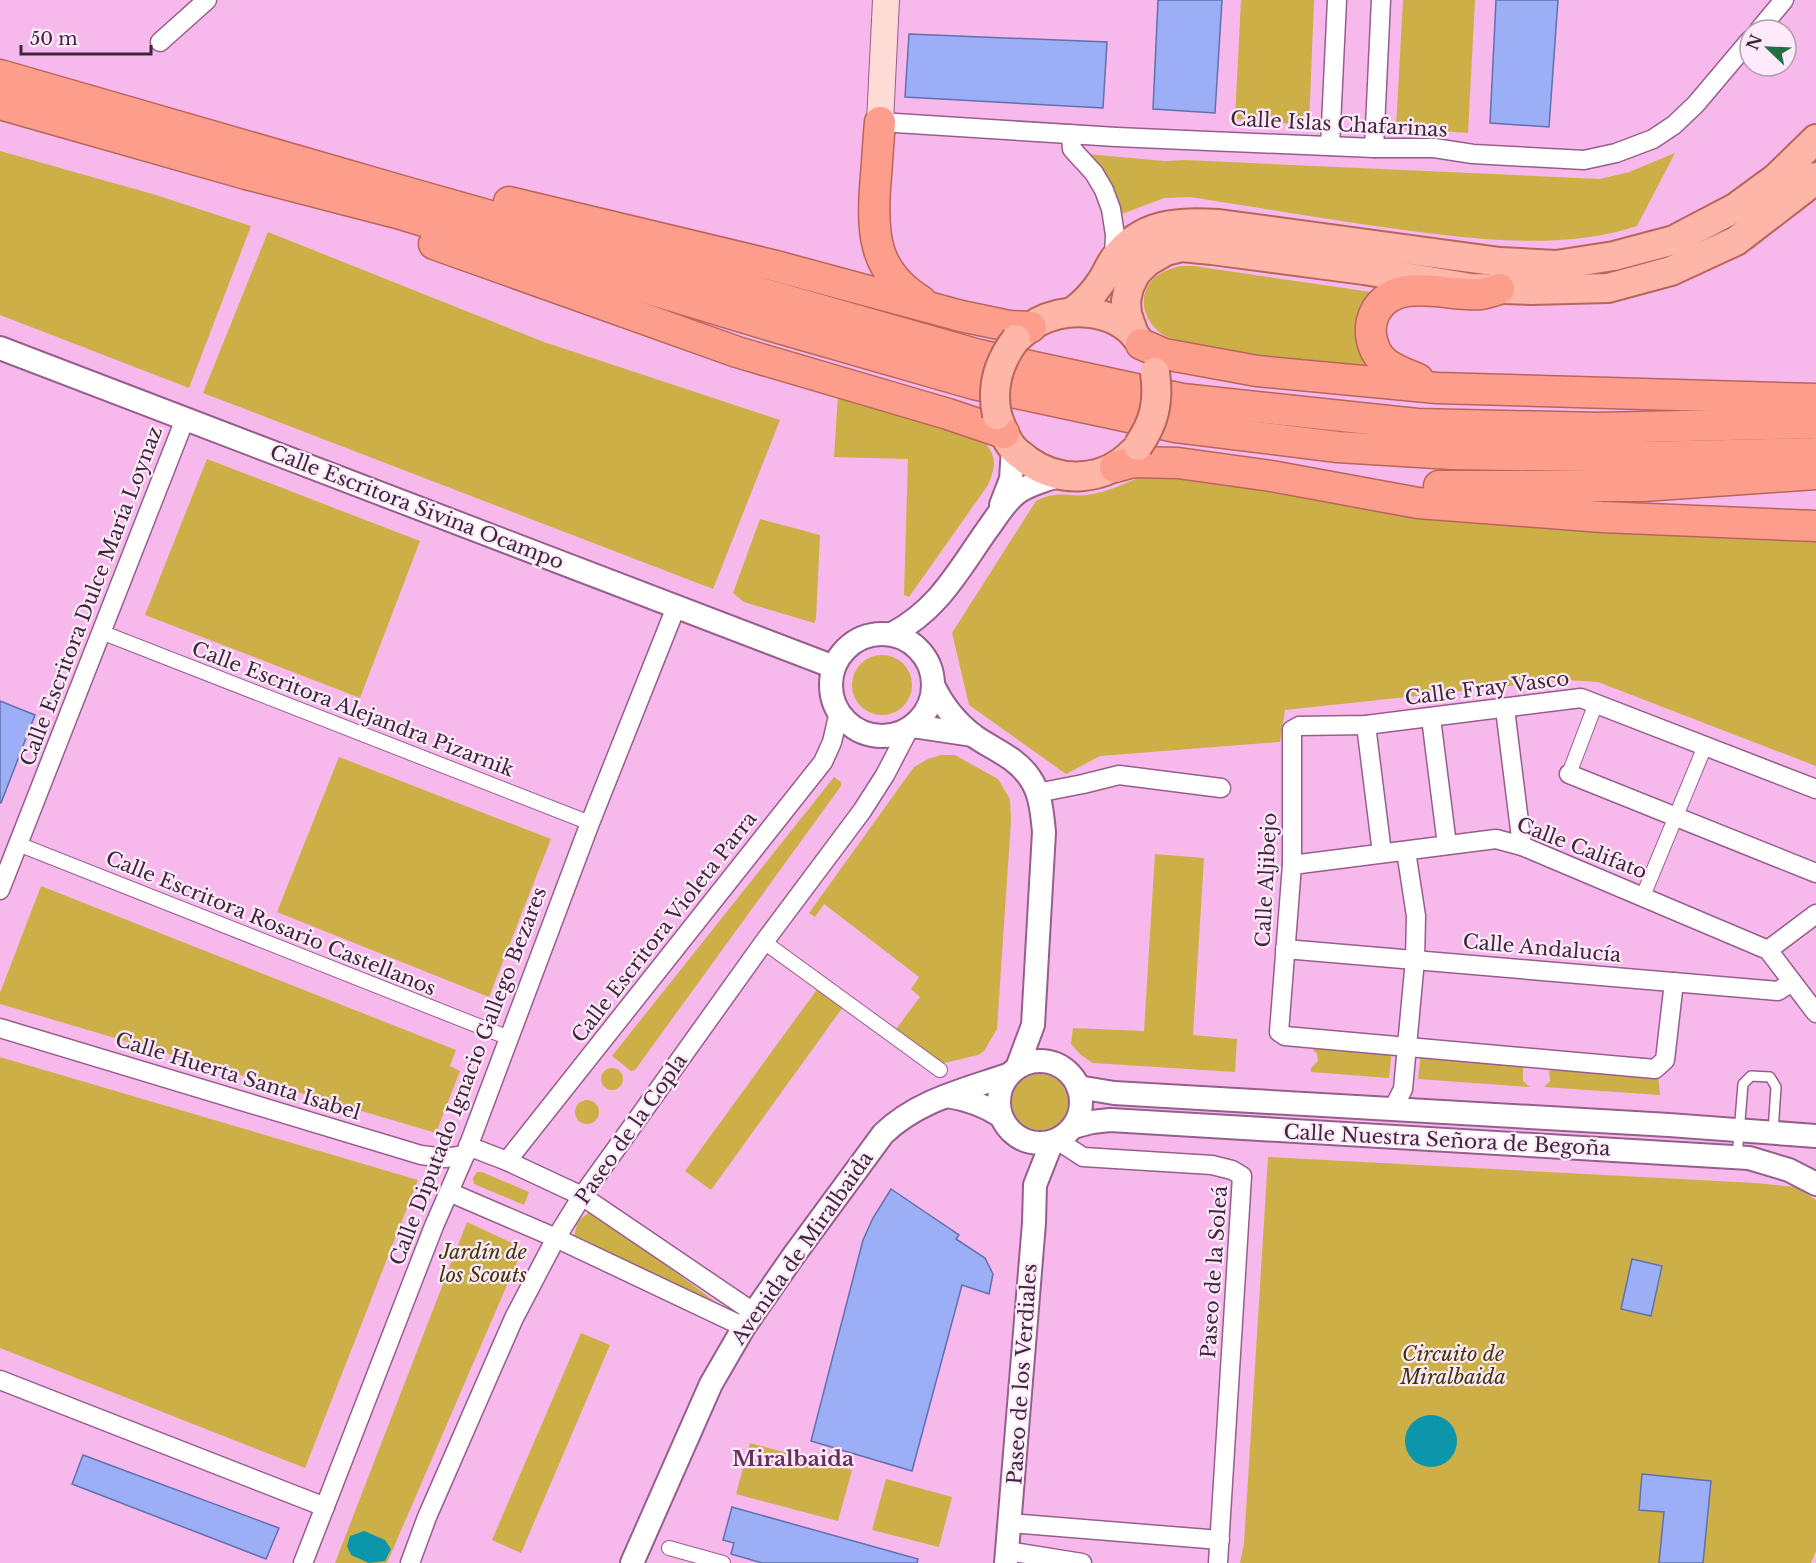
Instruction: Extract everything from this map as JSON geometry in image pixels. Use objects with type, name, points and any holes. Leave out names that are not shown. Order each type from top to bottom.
[{"type":"highway","points":[[0,75],[397,213],[782,329],[974,384],[1176,427],[1338,447],[1452,454],[1645,458],[1816,453]]},
{"type":"highway","points":[[0,104],[250,161],[979,355],[1182,399],[1417,424],[1599,428],[1816,423]]},
{"type":"highway","points":[[880,122],[874,216],[875,236],[880,254],[889,271],[911,294],[929,306]]},
{"type":"highway","points":[[250,161],[452,188],[724,253],[961,316],[1009,326],[1023,333]]},
{"type":"highway","points":[[250,161],[525,277],[737,352],[1005,432]]},
{"type":"highway","points":[[1437,388],[1386,365],[1376,353],[1371,331],[1376,311],[1390,297],[1410,290],[1481,294],[1499,290]]},
{"type":"highway","points":[[1138,339],[1164,354],[1257,371],[1437,388],[1816,399]]},
{"type":"highway","points":[[1115,467],[1133,462],[1152,461],[1271,476],[1418,503],[1602,517],[1816,526]]},
{"type":"highway","points":[[1271,476],[1461,487],[1643,486],[1816,474]]},
{"type":"main road","points":[[880,122],[886,0]]},
{"type":"main road","points":[[1072,312],[1086,301],[1102,281],[1114,259],[1131,241],[1162,225],[1181,222],[1219,224],[1500,262],[1556,265],[1614,256],[1674,240],[1735,208],[1776,178],[1816,139]]},
{"type":"main road","points":[[1138,339],[1122,325],[1103,316],[1086,311],[1072,312],[1041,321],[1023,333],[1009,349],[998,370],[995,402],[1005,432],[1037,467],[1059,476],[1084,478],[1115,467],[1138,446],[1146,434],[1157,401],[1155,372],[1150,357],[1126,314],[1126,301],[1136,273],[1147,262],[1166,251],[1182,248],[1364,270],[1471,288],[1499,290],[1608,288],[1671,271],[1736,241],[1816,177]]},
{"type":"street","points":[[160,42],[207,0]]},
{"type":"street","points":[[1330,146],[1337,0]]},
{"type":"street","points":[[1374,148],[1381,0]]},
{"type":"street","points":[[1769,18],[1784,0]]},
{"type":"street","name":"Calle Islas Chafarinas","points":[[880,122],[1071,134],[1374,148],[1434,148],[1473,154],[1584,160],[1616,153],[1653,139],[1674,125],[1696,104],[1738,54]]},
{"type":"street","points":[[1071,134],[1072,149],[1094,173],[1111,209],[1115,235],[1114,259]]},
{"type":"street","name":"Calle Escritora Sivina Ocampo","points":[[0,348],[834,668]]},
{"type":"street","name":"Calle Escritora Dulce María Loynaz","points":[[0,890],[185,419]]},
{"type":"street","points":[[996,518],[1011,479],[1005,432]]},
{"type":"street","points":[[892,634],[909,625],[935,603],[996,518],[1017,493],[1059,476]]},
{"type":"street","points":[[927,661],[930,624],[935,603]]},
{"type":"street","name":"Calle Diputado Ignacio Gallego Bezares","points":[[303,1563],[434,1226],[467,1151],[590,823],[676,607]]},
{"type":"street","name":"Calle Escritora Alejandra Pizarnik","points":[[101,632],[590,823]]},
{"type":"street","points":[[877,633],[892,634],[906,639],[918,648],[927,661],[932,672],[933,685],[927,708],[911,726],[898,733],[885,736],[871,735],[853,726],[839,712],[833,698],[831,683],[834,668],[841,655],[857,641],[877,633]]},
{"type":"street","points":[[933,685],[947,709],[973,735],[1010,757],[1022,767],[1031,779],[1042,809],[1044,832],[1033,1025],[1013,1071],[999,1094],[999,1105],[1007,1125]]},
{"type":"street","name":"Calle Fray Vasco","points":[[1292,730],[1299,726],[1366,725],[1431,718],[1581,698],[1816,789]]},
{"type":"street","points":[[1596,703],[1569,774],[1816,873]]},
{"type":"street","points":[[1505,709],[1522,846]]},
{"type":"street","name":"Calle Escritora Violeta Parra","points":[[507,1161],[823,762],[832,742],[839,712]]},
{"type":"street","points":[[1431,718],[1447,845]]},
{"type":"street","points":[[1366,725],[1382,854]]},
{"type":"street","points":[[911,726],[973,735]]},
{"type":"street","name":"Paseo de la Copla","points":[[410,1563],[427,1517],[514,1318],[556,1238],[582,1196],[764,942],[862,811],[885,776],[911,726]]},
{"type":"street","name":"Calle Aljibejo","points":[[1292,730],[1292,865],[1279,1032],[1285,1036],[1407,1047]]},
{"type":"street","points":[[1642,896],[1705,746]]},
{"type":"street","points":[[1037,793],[1119,775],[1221,788]]},
{"type":"street","name":"Calle Califato","points":[[1292,865],[1496,839],[1522,846],[1768,950],[1816,1013]]},
{"type":"street","name":"Calle Escritora Rosario Castellanos","points":[[18,844],[509,1038]]},
{"type":"street","points":[[1393,1108],[1403,1089],[1415,960],[1416,916],[1406,850]]},
{"type":"street","points":[[1768,950],[1816,914]]},
{"type":"street","points":[[764,942],[940,1070]]},
{"type":"street","name":"Calle Andalucía","points":[[1285,949],[1778,991],[1792,982]]},
{"type":"street","points":[[1407,1047],[1655,1069],[1665,1060],[1674,982]]},
{"type":"street","points":[[1033,1025],[1050,1062]]},
{"type":"street","name":"Calle Huerta Santa Isabel","points":[[0,1029],[421,1155],[445,1158],[467,1151],[507,1161],[582,1196],[749,1320]]},
{"type":"street","points":[[946,1095],[988,1107],[1024,1141],[1038,1144],[1061,1136],[1079,1115],[1081,1101],[1078,1086],[1071,1075],[1062,1067],[1050,1062],[1027,1063],[1013,1071]]},
{"type":"street","name":"Avenida de Miralbaida","points":[[632,1563],[711,1384],[749,1320],[883,1134],[910,1111],[946,1095],[1013,1071]]},
{"type":"street","name":"Calle Nuestra Señora de Begoña","points":[[1078,1086],[1114,1093],[1393,1108],[1816,1136]]},
{"type":"street","name":"Calle Nuestra Señora de Begoña","points":[[1061,1136],[1092,1122],[1110,1120],[1737,1157],[1763,1161],[1810,1179]]},
{"type":"street","name":"Paseo de los Verdiales","points":[[1007,1125],[1024,1154],[1035,1185]]},
{"type":"street","name":"Paseo de los Verdiales","points":[[1007,1557],[1035,1185],[1061,1136]]},
{"type":"street","name":"Paseo de la Soleá","points":[[1061,1136],[1083,1157],[1212,1165],[1232,1170],[1242,1176],[1218,1563]]},
{"type":"street","points":[[449,1192],[749,1320]]},
{"type":"street","points":[[0,1380],[325,1508]]},
{"type":"street","points":[[1010,1523],[1220,1540]]},
{"type":"street","points":[[669,1548],[723,1563]]},
{"type":"street","points":[[1007,1557],[1082,1563]]},
{"type":"lane","points":[[1737,1157],[1743,1084],[1750,1076],[1770,1077],[1776,1088],[1773,1132]]},
{"type":"green space","points":[[1241,0],[1314,0],[1309,125],[1235,119]]},
{"type":"green space","points":[[1403,0],[1475,0],[1468,133],[1396,128]]},
{"type":"green space","points":[[0,151],[156,195],[251,226],[189,388],[0,315]]},
{"type":"green space","points":[[1675,153],[1637,226],[1605,234],[1536,241],[1429,233],[1190,197],[1164,198],[1122,214],[1109,181],[1100,166],[1087,154],[1165,161],[1185,160],[1600,179],[1629,172]]},
{"type":"green space","points":[[268,232],[544,342],[780,420],[713,589],[203,393]]},
{"type":"green space","points":[[1180,266],[1194,266],[1371,292],[1364,306],[1362,356],[1365,366],[1357,369],[1207,351],[1207,347],[1167,337],[1149,321],[1144,297],[1146,289],[1158,275]]},
{"type":"green space","points":[[838,395],[978,435],[989,447],[994,458],[988,485],[909,597],[904,595],[908,459],[834,457]]},
{"type":"green space","points":[[207,459],[420,541],[360,698],[145,615]]},
{"type":"green space","points":[[1145,475],[1167,475],[1407,515],[1816,538],[1816,766],[1598,682],[1567,680],[1285,710],[1280,742],[1100,756],[1066,774],[969,705],[952,633],[1036,501],[1056,495],[1095,494]]},
{"type":"green space","points":[[760,519],[820,535],[814,623],[744,602],[733,593]]},
{"type":"green space","points":[[876,655],[888,655],[899,660],[907,668],[912,685],[910,697],[899,710],[888,715],[876,715],[865,710],[857,702],[852,691],[852,679],[857,668],[865,660]]},
{"type":"green space","points":[[941,755],[955,755],[998,779],[1010,799],[1011,821],[997,1029],[984,1051],[978,1055],[940,1064],[894,1032],[920,997],[911,989],[919,977],[824,904],[815,917],[809,913],[914,767]]},
{"type":"green space","points":[[339,757],[551,839],[489,997],[277,912]]},
{"type":"green space","points":[[834,777],[841,782],[841,786],[635,1070],[631,1071],[612,1056]]},
{"type":"green space","points":[[1155,854],[1204,858],[1193,1035],[1237,1039],[1235,1072],[1093,1063],[1071,1044],[1073,1028],[1144,1031]]},
{"type":"green space","points":[[41,886],[456,1050],[450,1066],[460,1071],[436,1133],[0,1004],[0,993]]},
{"type":"green space","points":[[818,988],[843,1007],[711,1190],[685,1171]]},
{"type":"green space","points":[[1314,1043],[1392,1049],[1389,1078],[1311,1072],[1311,1068],[1318,1061],[1317,1054],[1313,1050]]},
{"type":"green space","points":[[1421,1053],[1529,1061],[1523,1067],[1523,1081],[1530,1087],[1418,1079]]},
{"type":"green space","points":[[0,1057],[418,1180],[305,1468],[0,1348]]},
{"type":"green space","points":[[608,1068],[616,1068],[623,1075],[623,1083],[616,1090],[608,1090],[601,1083],[601,1075]]},
{"type":"green space","points":[[1549,1068],[1658,1072],[1660,1095],[1544,1087],[1550,1081]]},
{"type":"green space","points":[[1034,1074],[1046,1074],[1056,1078],[1064,1086],[1068,1102],[1064,1118],[1056,1126],[1046,1130],[1034,1130],[1024,1126],[1016,1118],[1012,1108],[1012,1096],[1016,1086],[1024,1078]]},
{"type":"green space","points":[[587,1100],[596,1103],[599,1112],[596,1121],[587,1124],[578,1121],[575,1112],[578,1103]]},
{"type":"green space","name":"Circuito de Miralbaida","points":[[1268,1157],[1756,1183],[1796,1187],[1816,1200],[1816,1551],[1811,1563],[1240,1563],[1244,1544]]},
{"type":"green space","points":[[477,1172],[529,1192],[524,1205],[474,1184],[473,1178]]},
{"type":"green space","points":[[592,1210],[725,1309],[573,1240],[578,1221]]},
{"type":"green space","name":"Jardín de los Scouts","points":[[467,1222],[523,1248],[387,1563],[335,1563]]},
{"type":"green space","points":[[581,1333],[610,1345],[521,1553],[492,1540]]},
{"type":"green space","points":[[750,1443],[852,1470],[838,1521],[736,1494]]},
{"type":"green space","points":[[886,1479],[952,1497],[939,1547],[872,1530]]},
{"type":"shaded area","points":[[1426,1415],[1436,1415],[1450,1422],[1457,1441],[1450,1460],[1436,1467],[1426,1467],[1416,1463],[1409,1456],[1405,1446],[1405,1436],[1409,1426],[1416,1419]]},
{"type":"shaded area","points":[[364,1531],[385,1540],[391,1549],[385,1561],[369,1563],[351,1555],[347,1546],[350,1536]]},
{"type":"building","points":[[1158,0],[1222,0],[1215,113],[1153,109]]},
{"type":"building","points":[[1496,0],[1558,0],[1549,127],[1490,123]]},
{"type":"building","points":[[909,34],[1107,42],[1103,108],[905,97]]},
{"type":"building","points":[[0,701],[35,715],[1,803],[0,803]]},
{"type":"building","points":[[891,1189],[959,1235],[956,1239],[985,1258],[993,1274],[989,1294],[962,1285],[912,1471],[811,1441],[863,1240],[873,1218]]},
{"type":"building","points":[[1632,1259],[1662,1266],[1651,1316],[1621,1309]]},
{"type":"building","points":[[83,1455],[279,1528],[266,1559],[72,1484]]},
{"type":"building","points":[[1642,1474],[1711,1481],[1703,1563],[1659,1563],[1664,1512],[1639,1510]]},
{"type":"building","points":[[732,1507],[918,1559],[917,1563],[762,1563],[731,1554],[734,1543],[723,1540]]},
{"type":"district","name":"Miralbaida","points":[[793,1459]]}]
